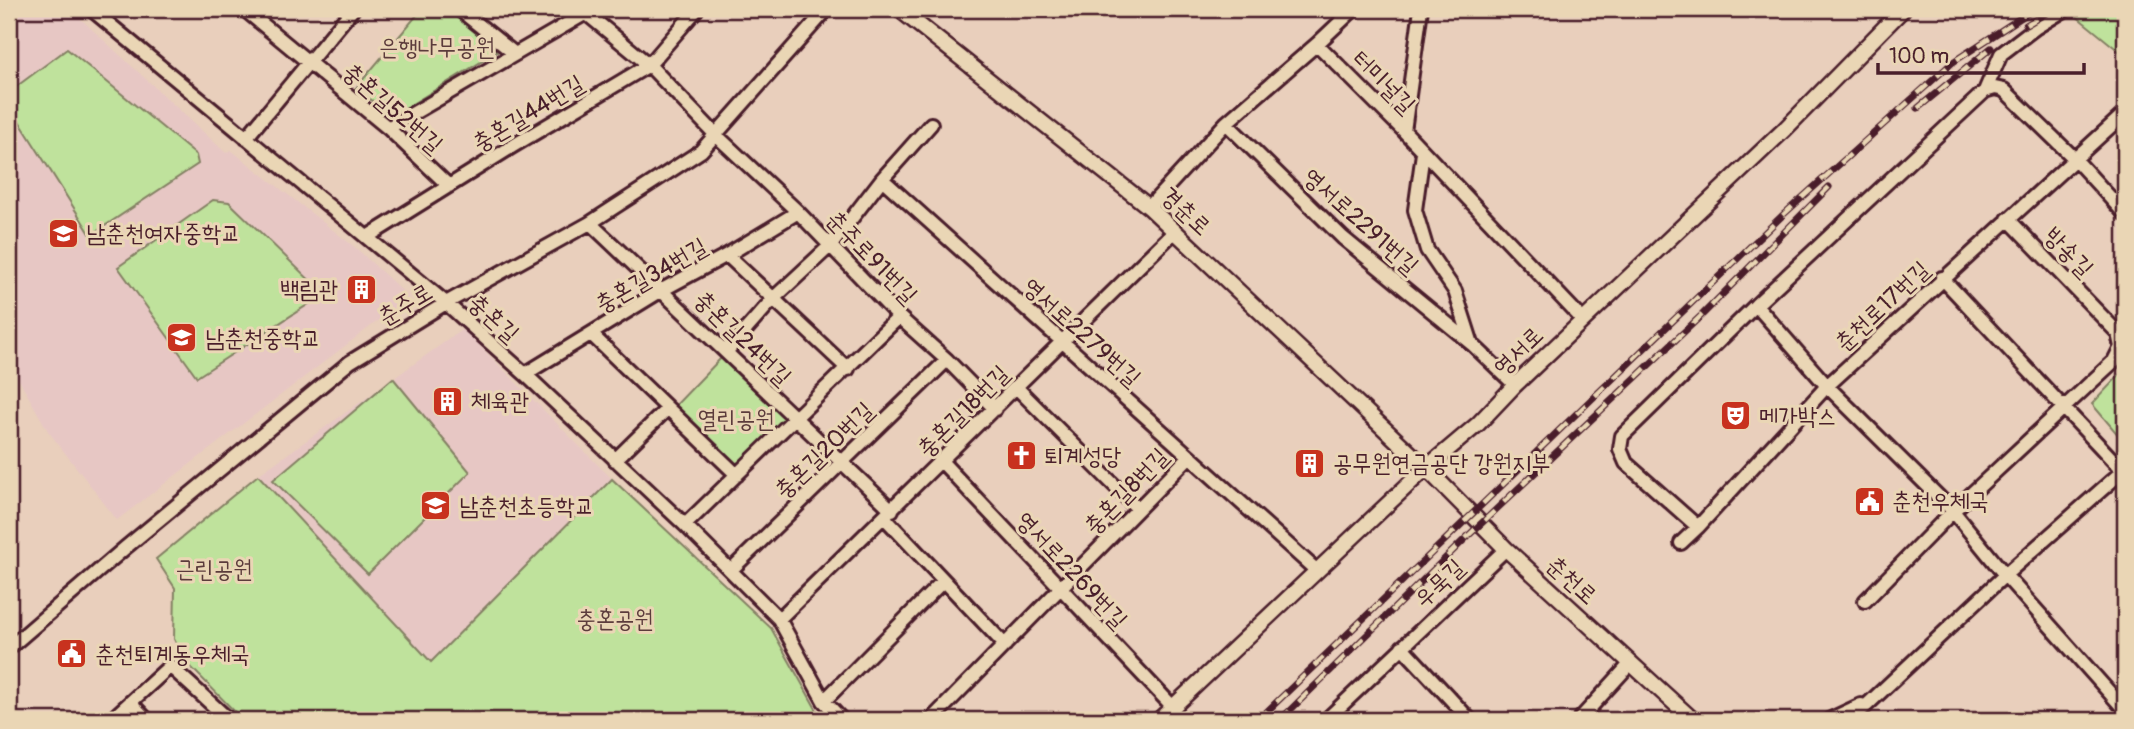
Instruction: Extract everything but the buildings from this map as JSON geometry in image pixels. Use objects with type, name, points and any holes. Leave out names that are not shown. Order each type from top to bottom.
[{"type":"street","name":"충혼길","points":[[92,9],[446,303],[685,525],[779,619],[824,701],[842,720]]},
{"type":"street","name":"충혼길52번길","points":[[244,9],[388,128],[449,186]]},
{"type":"street","name":"충혼길52번길","points":[[246,138],[353,9]]},
{"type":"street","points":[[459,9],[515,54]]},
{"type":"street","name":"충혼길44번길","points":[[367,237],[649,65],[697,9]]},
{"type":"street","name":"춘주로","points":[[9,648],[350,362],[446,303],[590,223],[701,151],[827,9]]},
{"type":"street","name":"경춘로","points":[[899,9],[1149,207],[1426,468]]},
{"type":"street","points":[[1317,44],[1354,9]]},
{"type":"street","points":[[1404,131],[1421,9]]},
{"type":"street","name":"영서로","points":[[1159,720],[1426,468],[1478,424],[1515,385],[1785,129],[1903,9]]},
{"type":"street","points":[[1698,527],[1626,463],[1620,449],[1622,436],[1756,305],[1985,91],[2001,54],[2066,9]]},
{"type":"street","points":[[388,128],[584,11]]},
{"type":"street","name":"춘주로91번길","points":[[584,11],[649,65],[717,136],[798,212],[899,317],[947,360],[995,410]]},
{"type":"street","name":"터미널길","points":[[1149,207],[1226,123],[1317,44],[1404,131],[1583,320]]},
{"type":"street","points":[[1985,91],[1995,88],[2004,90],[2075,159],[2125,214]]},
{"type":"street","name":"춘천로17번길","points":[[1681,543],[1826,386],[2125,113]]},
{"type":"street","name":"영서로2291번길","points":[[1226,123],[1343,238],[1472,344],[1515,385]]},
{"type":"street","points":[[727,351],[774,298],[831,245],[931,124]]},
{"type":"street","name":"영서로2291번길","points":[[1423,153],[1415,210],[1427,250],[1455,291],[1472,344]]},
{"type":"street","name":"영서로2279번길","points":[[882,180],[1317,571]]},
{"type":"street","name":"충혼길34번길","points":[[525,374],[662,290],[727,256],[798,212]]},
{"type":"street","name":"방송길","points":[[1865,601],[1953,511],[2114,361],[2121,347],[2118,333],[2008,219]]},
{"type":"street","name":"충혼길24번길","points":[[590,223],[794,417]]},
{"type":"street","name":"충혼길18번길","points":[[779,619],[1175,231]]},
{"type":"street","name":"충혼길24번길","points":[[727,256],[848,369]]},
{"type":"street","points":[[1851,720],[2005,575],[2124,470],[2063,409],[1942,278]]},
{"type":"street","points":[[1756,305],[1826,386],[1953,511],[2005,575],[2125,710]]},
{"type":"street","name":"충혼길24번길","points":[[685,525],[899,317]]},
{"type":"street","points":[[591,334],[737,475]]},
{"type":"street","name":"충혼길20번길","points":[[731,570],[947,360]]},
{"type":"street","points":[[1016,387],[1138,509]]},
{"type":"street","points":[[615,460],[667,409]]},
{"type":"street","points":[[794,417],[843,461],[943,581],[1005,645]]},
{"type":"street","name":"충혼길8번길","points":[[931,720],[1189,457]]},
{"type":"street","name":"영서로2269번길","points":[[942,462],[1173,707]]},
{"type":"street","name":"춘천로","points":[[1426,468],[1506,550],[1697,720]]},
{"type":"street","name":"우묵길","points":[[1325,720],[1506,550]]},
{"type":"street","points":[[824,701],[943,581]]},
{"type":"street","points":[[1402,648],[1464,718]]},
{"type":"street","points":[[1579,720],[1631,663]]},
{"type":"street","points":[[111,720],[170,666],[229,720]]},
{"type":"street","points":[[1829,720],[1874,699]]},
{"type":"street","points":[[131,703],[147,720]]},
{"type":"shaded area","name":"남춘천중학교","points":[[9,9],[70,9],[226,153],[231,150],[357,249],[409,297],[117,520],[48,431],[9,362]]},
{"type":"shaded area","name":"남춘천초등학교","points":[[463,329],[612,479],[431,662],[258,475]]},
{"type":"green space","name":"은행나무공원","points":[[422,9],[451,9],[497,52],[394,115],[355,89]]},
{"type":"green space","points":[[2090,9],[2125,9],[2125,56],[2076,16]]},
{"type":"green space","points":[[67,49],[196,155],[198,164],[91,235],[9,105],[9,92]]},
{"type":"green space","points":[[213,200],[229,202],[324,294],[197,377],[118,267]]},
{"type":"green space","name":"열린공원","points":[[722,357],[787,421],[739,469],[674,407]]},
{"type":"green space","points":[[2125,369],[2125,443],[2092,404]]},
{"type":"green space","points":[[393,378],[470,472],[368,574],[273,480]]},
{"type":"green space","name":"충혼공원","points":[[258,475],[431,662],[612,479],[771,628],[820,716],[826,720],[243,720],[185,661],[174,639],[175,588],[156,559]]},
{"type":"railway","points":[[1258,720],[1784,214],[1953,62],[2034,9]]},
{"type":"railway","points":[[2026,25],[2053,9]]},
{"type":"railway","points":[[1918,108],[1991,48]]},
{"type":"railway","points":[[1280,720],[1468,536],[1703,314],[1829,187]]},
{"type":"place","name":"남춘천여자중학교","points":[[63,233]]},
{"type":"place","name":"백림관","points":[[361,289]]},
{"type":"place","name":"남춘천중학교","points":[[182,338]]},
{"type":"place","name":"체육관","points":[[448,401]]},
{"type":"place","name":"메가박스","points":[[1736,416]]},
{"type":"place","name":"퇴계성당","points":[[1021,456]]},
{"type":"place","name":"공무원연금공단 강원지부","points":[[1310,463]]},
{"type":"place","name":"춘천우체국","points":[[1869,501]]},
{"type":"place","name":"남춘천초등학교","points":[[436,506]]},
{"type":"place","name":"춘천퇴계동우체국","points":[[72,654]]},
{"type":"park label","name":"근린공원","points":[[214,569]]}]
